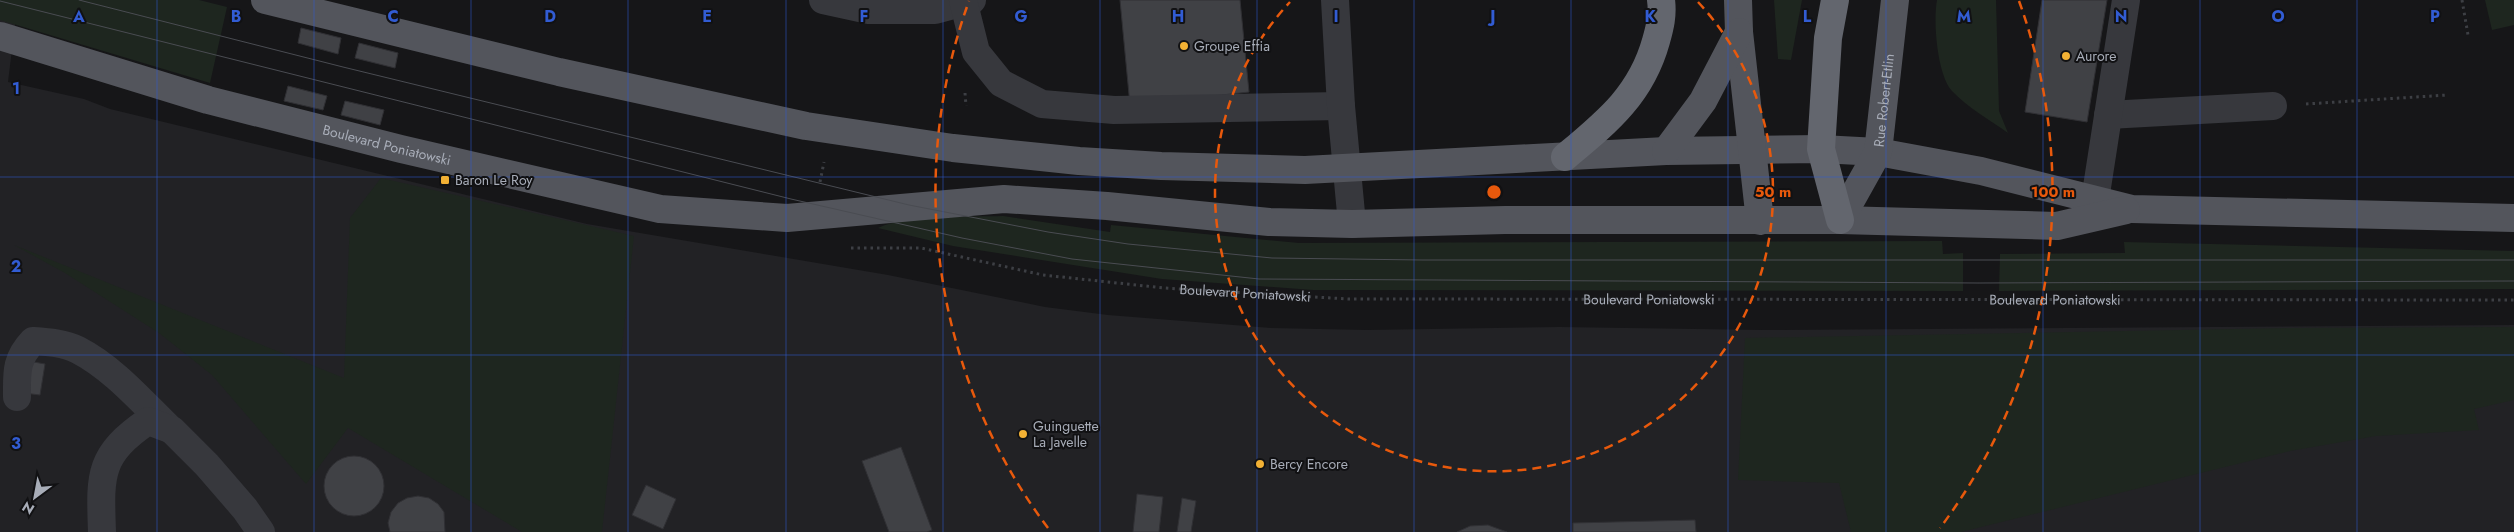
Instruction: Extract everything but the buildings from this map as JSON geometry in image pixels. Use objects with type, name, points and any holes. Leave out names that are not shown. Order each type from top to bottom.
[{"type":"highway","points":[[1565,157],[1604,125],[1627,101],[1649,64],[1663,16],[1662,0]]},
{"type":"highway","points":[[1835,0],[1828,38],[1821,149],[1840,220]]},
{"type":"main road","name":"Boulevard Poniatowski","points":[[264,0],[559,72],[806,126],[953,148],[1079,161],[1161,166],[1295,170],[1666,151],[1821,149],[1878,152],[1981,171],[2132,209],[2514,218]]},
{"type":"main road","points":[[1738,0],[1739,32],[1760,221]]},
{"type":"main road","name":"Rue Robert-Etlin","points":[[1840,220],[1878,152],[1895,0]]},
{"type":"main road","points":[[1666,151],[1703,101],[1739,32]]},
{"type":"main road","name":"Boulevard Poniatowski","points":[[2,36],[208,100],[638,206],[787,218],[1004,198],[1260,221],[1352,224],[1505,220],[1840,220],[2057,226],[2132,209]]},
{"type":"lane","points":[[823,0],[869,10],[935,10],[972,0]]},
{"type":"lane","points":[[963,0],[976,52],[1001,83],[1042,104],[1114,110],[1341,106]]},
{"type":"lane","points":[[1335,0],[1341,106],[1352,224]]},
{"type":"lane","points":[[2095,200],[2126,0]]},
{"type":"lane","points":[[2108,115],[2273,106]]},
{"type":"lane","points":[[17,397],[17,370],[22,353],[33,341],[56,342],[78,350],[105,368],[172,430],[207,465],[245,509],[261,532]]},
{"type":"lane","points":[[102,532],[101,484],[107,459],[128,435],[148,421],[172,430]]},
{"type":"path","points":[[2462,0],[2468,35]]},
{"type":"path","points":[[964,86],[966,106]]},
{"type":"path","points":[[2331,102],[2447,95]]},
{"type":"path","points":[[813,215],[831,129]]},
{"type":"path","name":"Boulevard Poniatowski","points":[[847,248],[921,248],[1043,275],[1164,288],[1348,300],[2514,300]]},
{"type":"shaded area","points":[[0,0],[18,0],[8,82],[84,99],[110,109],[587,224],[888,275],[1045,307],[1108,315],[1271,328],[1367,330],[1560,327],[1763,330],[2514,325],[2514,532],[0,532]]},
{"type":"shaded area","points":[[0,0],[199,0],[227,7],[210,83],[0,20]]},
{"type":"shaded area","points":[[1774,0],[1802,0],[1791,60],[1778,59]]},
{"type":"shaded area","points":[[1937,0],[1996,0],[1999,111],[2008,133],[1965,102],[1952,91],[1947,83],[1937,47]]},
{"type":"shaded area","points":[[2485,0],[2514,0],[2514,25],[2492,30]]},
{"type":"shaded area","points":[[381,178],[634,236],[602,532],[522,532],[348,428],[306,484],[212,375],[159,333],[65,273],[14,245],[344,378],[350,218]]},
{"type":"shaded area","points":[[1003,216],[1110,232],[1111,225],[1299,243],[1942,241],[1943,254],[1963,253],[1963,291],[1313,290],[1162,279],[953,246],[878,228],[889,224],[921,219]]},
{"type":"shaded area","points":[[2124,242],[2514,251],[2514,289],[1999,291],[2000,254],[2125,253]]},
{"type":"shaded area","points":[[2514,327],[2514,400],[2474,409],[2479,430],[2376,436],[2290,451],[1961,532],[1851,532],[1839,483],[1738,480],[1745,338],[2288,328]]},
{"type":"tram line","points":[[79,0],[343,67],[909,205],[1048,232],[1128,244],[1272,258],[1422,260],[2514,260]]},
{"type":"tram line","points":[[0,1],[791,199],[962,238],[1072,259],[1259,279],[1978,283],[2514,281]]},
{"type":"place","name":"Groupe Effia","points":[[1184,46]]},
{"type":"place","name":"Aurore","points":[[2066,56]]},
{"type":"place","name":"Baron Le Roy","points":[[445,180]]},
{"type":"place","name":"Guinguette La Javelle","points":[[1023,434]]},
{"type":"place","name":"Bercy Encore","points":[[1260,464]]}]
